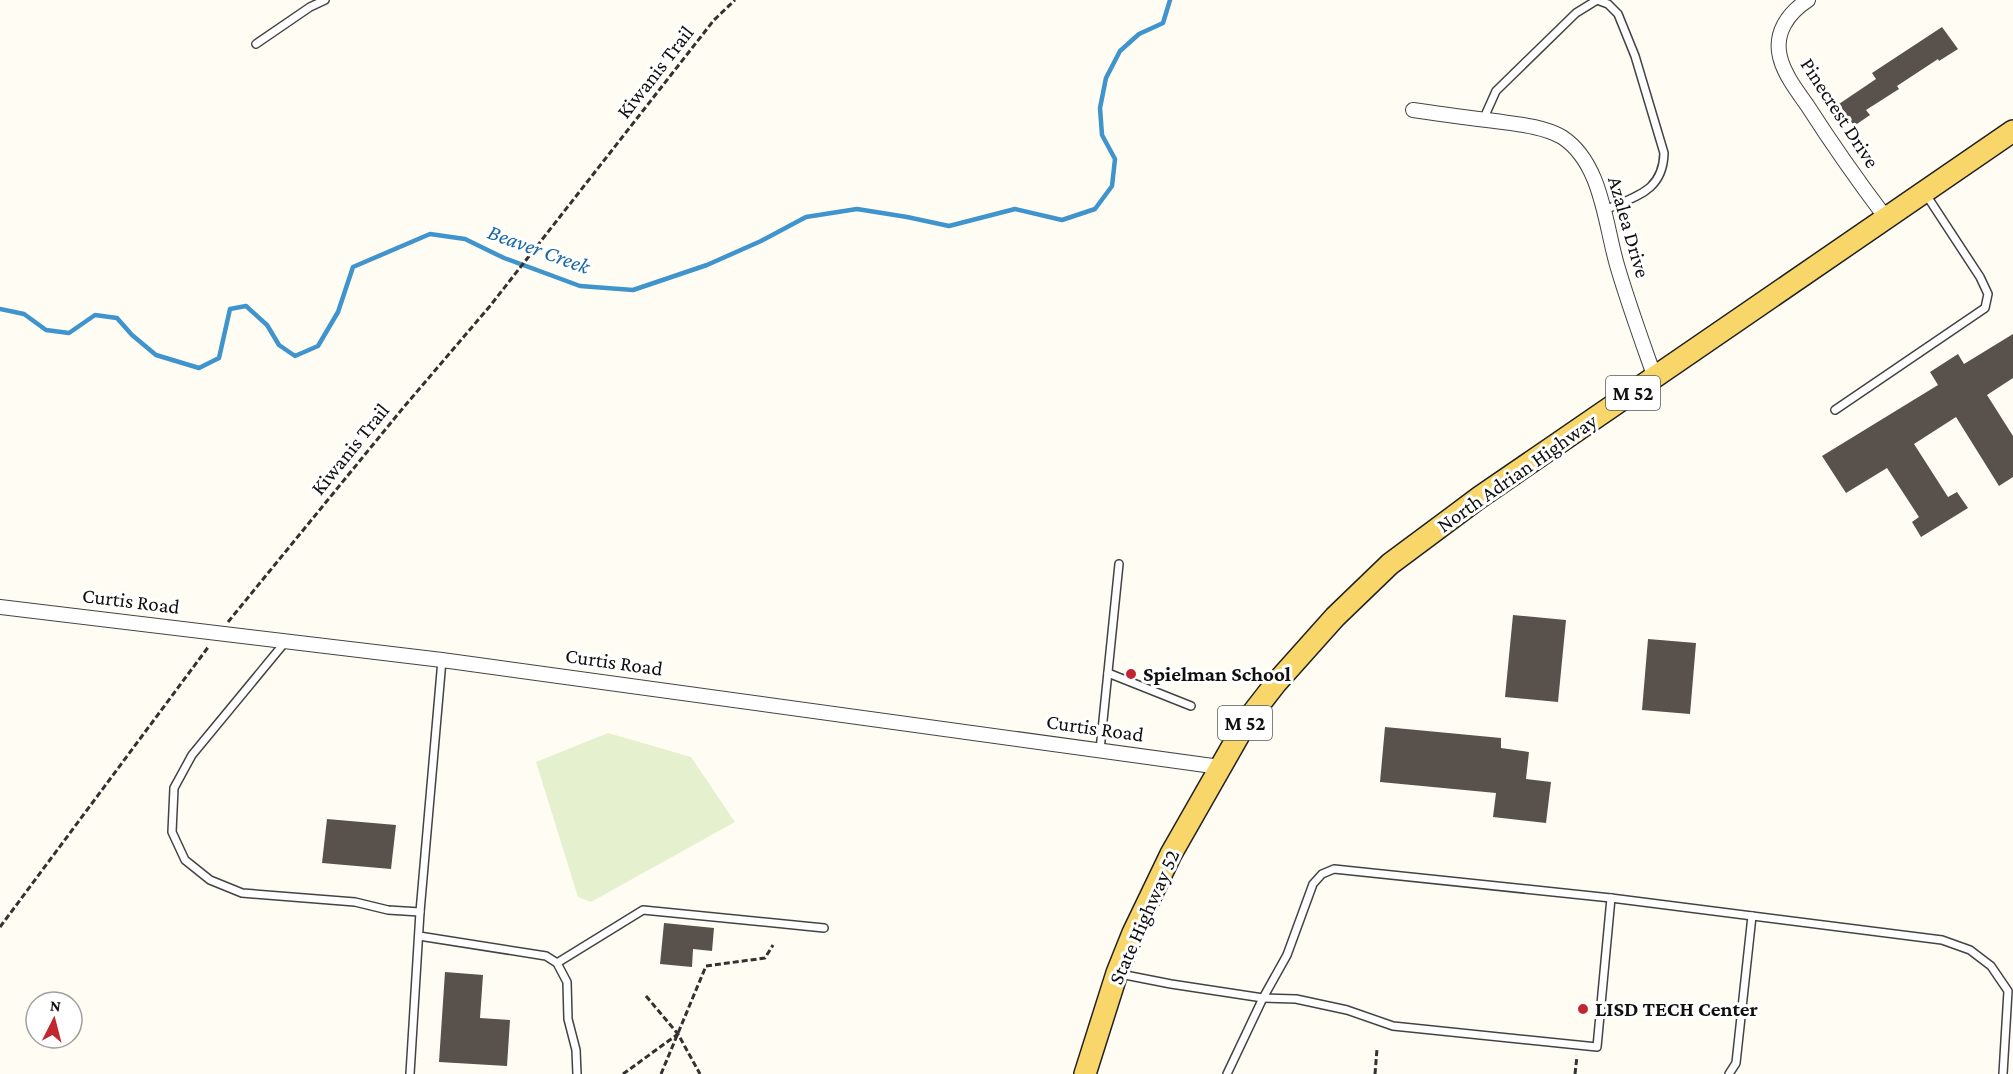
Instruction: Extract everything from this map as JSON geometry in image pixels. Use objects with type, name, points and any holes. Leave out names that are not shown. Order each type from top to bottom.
[{"type":"main road","name":"North Adrian Highway","points":[[1220,767],[1248,719],[1276,683],[1335,617],[1390,564],[1480,497],[2013,131]]},
{"type":"main road","name":"State Highway 52","points":[[1085,1074],[1117,973],[1133,933],[1171,854],[1220,767]]},
{"type":"street","name":"Pinecrest Drive","points":[[1808,0],[1796,7],[1783,25],[1779,42],[1780,58],[1791,81],[1833,145],[1886,218]]},
{"type":"street","name":"Azalea Drive","points":[[1413,110],[1523,125],[1561,137],[1574,148],[1589,168],[1605,210],[1616,264],[1655,378]]},
{"type":"street","name":"Curtis Road","points":[[0,607],[442,660],[1220,767]]},
{"type":"lane","points":[[256,44],[324,0]]},
{"type":"lane","points":[[1483,120],[1496,91],[1576,13],[1597,0],[1608,4],[1618,14],[1635,56],[1664,153],[1664,166],[1659,178],[1650,189],[1605,210]]},
{"type":"lane","points":[[1835,410],[1985,308],[1988,294],[1980,277],[1924,192]]},
{"type":"lane","points":[[1101,750],[1119,564]]},
{"type":"lane","points":[[286,641],[192,755],[174,788],[172,832],[185,860],[210,880],[242,893],[356,902],[388,910],[420,912]]},
{"type":"lane","points":[[410,1074],[418,936],[442,660]]},
{"type":"lane","points":[[1108,673],[1191,706]]},
{"type":"lane","points":[[1227,1074],[1263,998],[1287,955],[1313,884],[1322,874],[1334,869],[1611,898],[1942,940],[1970,950],[1991,966],[2008,991],[2003,1074]]},
{"type":"lane","points":[[1117,973],[1263,998],[1296,999],[1347,1010],[1393,1026],[1597,1047],[1611,898]]},
{"type":"lane","points":[[557,963],[643,910],[824,928]]},
{"type":"lane","points":[[1729,1074],[1736,1063],[1752,916]]},
{"type":"lane","points":[[418,936],[546,956],[557,963],[567,982],[568,1018],[576,1050],[577,1074]]},
{"type":"path","name":"Kiwanis Trail","points":[[0,927],[219,633],[402,408],[490,306],[714,20],[735,0]]},
{"type":"path","points":[[661,1074],[706,966],[765,957],[773,945]]},
{"type":"path","points":[[646,996],[678,1034],[700,1074]]},
{"type":"path","points":[[623,1074],[678,1034]]},
{"type":"path","points":[[1575,1074],[1578,1045]]},
{"type":"path","points":[[1375,1074],[1377,1049]]},
{"type":"green space","points":[[608,733],[691,757],[735,822],[591,902],[578,897],[536,762]]},
{"type":"building","points":[[1942,27],[1958,49],[1939,61],[1938,59],[1897,86],[1899,89],[1866,110],[1870,115],[1854,126],[1839,104],[1876,79],[1872,73]]},
{"type":"building","points":[[2013,334],[2013,378],[1987,395],[2013,436],[2013,477],[1999,486],[1956,417],[1914,444],[1948,497],[1957,492],[1968,508],[1921,537],[1912,522],[1919,517],[1887,468],[1846,493],[1822,456],[1938,385],[1930,372],[1958,354],[1964,364]]},
{"type":"building","points":[[1513,615],[1566,620],[1558,702],[1505,697]]},
{"type":"building","points":[[1648,639],[1696,643],[1690,714],[1642,710]]},
{"type":"building","points":[[1385,727],[1501,738],[1501,748],[1529,752],[1526,779],[1551,782],[1546,823],[1493,817],[1496,793],[1380,782]]},
{"type":"building","points":[[327,819],[396,825],[391,869],[322,863]]},
{"type":"building","points":[[664,923],[714,928],[712,951],[693,949],[692,967],[660,964]]},
{"type":"building","points":[[445,972],[483,975],[480,1018],[510,1020],[507,1066],[439,1062]]},
{"type":"waterway","name":"Beaver Creek","points":[[0,309],[24,314],[46,330],[69,333],[95,315],[117,318],[132,335],[156,355],[199,368],[219,358],[230,309],[246,306],[267,325],[279,345],[295,356],[318,346],[338,312],[353,267],[430,234],[465,239],[504,258],[580,286],[633,290],[707,265],[761,241],[806,217],[857,209],[949,226],[1015,209],[1062,220],[1095,209],[1112,186],[1115,159],[1102,135],[1100,108],[1106,78],[1120,51],[1139,34],[1163,23],[1170,0]]},
{"type":"place","name":"Spielman School","points":[[1131,674]]},
{"type":"place","name":"LISD TECH Center","points":[[1583,1009]]}]
